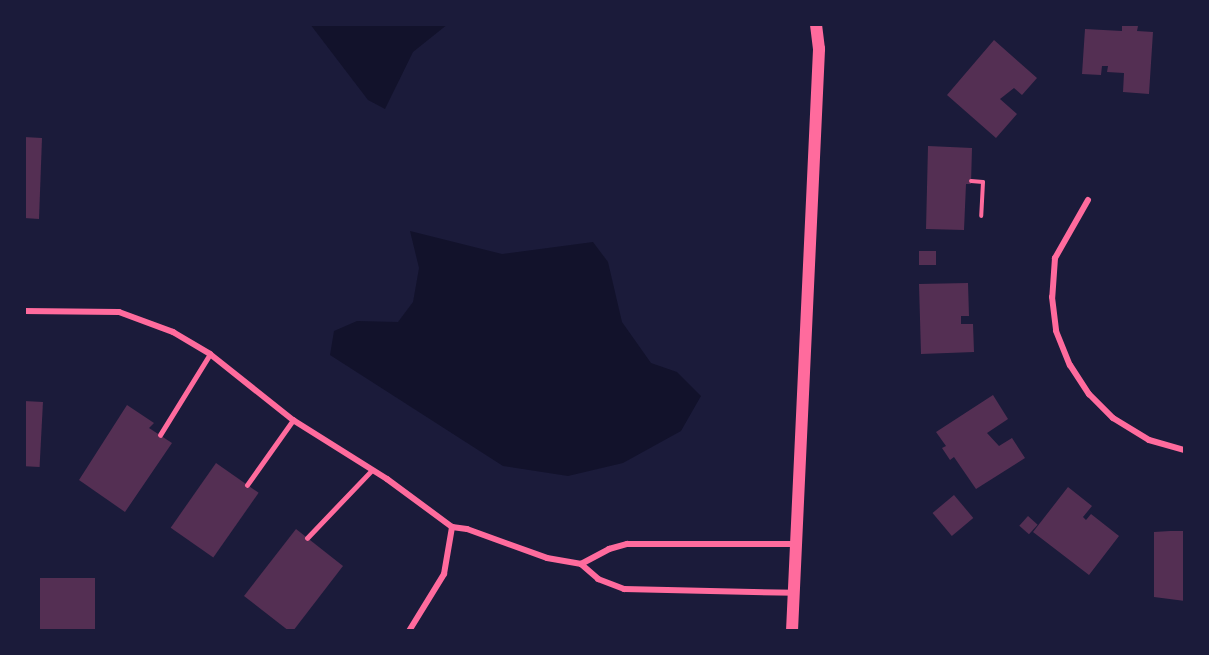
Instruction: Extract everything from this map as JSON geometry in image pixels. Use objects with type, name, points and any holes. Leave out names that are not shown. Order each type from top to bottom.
[{"type":"main road","points":[[792,631],[819,49],[816,24]]},
{"type":"street","points":[[1088,200],[1055,258],[1052,297],[1056,331],[1070,365],[1089,394],[1113,418],[1149,440],[1185,450]]},
{"type":"street","points":[[24,311],[119,312],[173,332],[210,354],[293,420],[372,470],[452,527],[467,529],[547,558],[581,564],[598,579],[624,589],[794,593]]},
{"type":"street","points":[[409,631],[444,574],[452,527]]},
{"type":"street","points":[[581,564],[609,549],[627,544],[796,544]]},
{"type":"lane","points":[[160,435],[210,354]]},
{"type":"lane","points":[[247,485],[293,420]]},
{"type":"lane","points":[[307,538],[372,470]]},
{"type":"path","points":[[971,181],[983,182],[981,216]]},
{"type":"shaded area","points":[[310,24],[448,24],[413,52],[385,109],[368,100]]},
{"type":"shaded area","points":[[410,231],[502,254],[593,242],[608,262],[622,322],[651,363],[677,372],[701,396],[681,431],[623,463],[568,476],[503,466],[330,355],[334,331],[357,321],[398,322],[413,302],[419,268]]},
{"type":"building","points":[[1122,25],[1138,26],[1137,31],[1153,32],[1149,94],[1123,92],[1124,73],[1107,72],[1108,66],[1102,66],[1101,75],[1082,74],[1085,29],[1122,31]]},
{"type":"building","points":[[994,40],[1037,78],[1022,95],[1014,88],[1000,99],[1017,114],[996,138],[947,95]]},
{"type":"building","points":[[24,137],[42,138],[39,219],[24,218]]},
{"type":"building","points":[[928,146],[972,148],[971,184],[966,184],[964,230],[926,229]]},
{"type":"building","points":[[919,251],[936,251],[936,265],[919,265]]},
{"type":"building","points":[[968,283],[969,316],[961,316],[961,324],[973,324],[974,352],[921,354],[919,284]]},
{"type":"building","points":[[993,395],[1008,419],[987,433],[999,446],[1012,438],[1025,458],[976,489],[954,457],[950,460],[942,448],[946,446],[936,432]]},
{"type":"building","points":[[24,401],[43,402],[40,467],[24,466]]},
{"type":"building","points":[[127,405],[154,423],[149,428],[172,443],[125,512],[79,480]]},
{"type":"building","points":[[216,463],[259,493],[213,558],[171,528]]},
{"type":"building","points":[[1068,487],[1092,506],[1083,517],[1086,520],[1091,514],[1119,536],[1089,575],[1033,532]]},
{"type":"building","points":[[954,495],[973,518],[952,536],[933,513]]},
{"type":"building","points":[[1028,516],[1038,525],[1029,534],[1019,526]]},
{"type":"building","points":[[296,529],[343,566],[293,631],[289,631],[244,596]]},
{"type":"building","points":[[1183,531],[1185,601],[1154,597],[1154,532]]},
{"type":"building","points":[[40,578],[95,578],[95,631],[40,631]]}]
